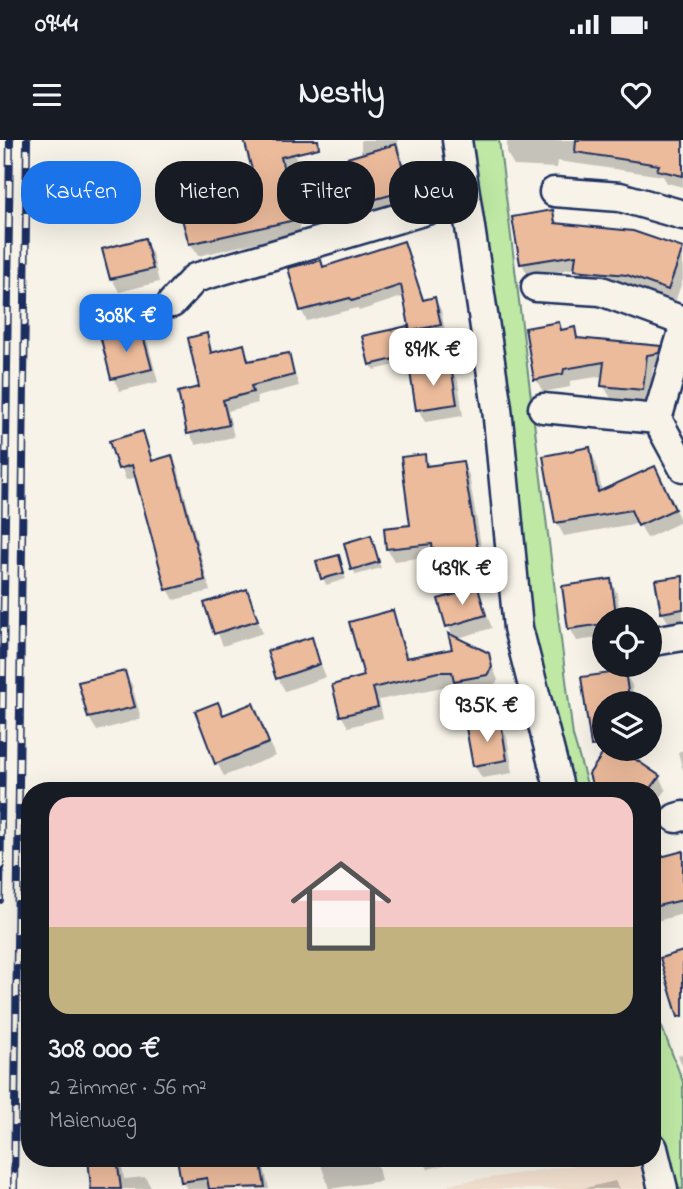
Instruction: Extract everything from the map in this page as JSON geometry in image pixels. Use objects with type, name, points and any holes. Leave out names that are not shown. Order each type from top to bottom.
[{"type":"street","points":[[457,140],[459,161]]},
{"type":"street","points":[[554,192],[620,197],[683,215]]},
{"type":"street","points":[[172,303],[195,278],[389,221]]},
{"type":"street","points":[[468,224],[497,408],[518,628],[558,782]]},
{"type":"street","points":[[536,287],[601,291],[683,321]]},
{"type":"street","points":[[683,331],[657,419],[683,467]]},
{"type":"street","points":[[543,408],[657,419]]},
{"type":"street","points":[[662,640],[683,636]]},
{"type":"street","points":[[658,1167],[663,1189]]},
{"type":"shaded area","points":[[563,1167],[656,1167],[663,1189],[450,1189],[449,1184]]},
{"type":"green space","points":[[457,140],[499,140],[573,736],[586,782],[558,782],[518,628],[468,224],[478,224],[478,161],[460,161]]},
{"type":"green space","points":[[661,1025],[683,1082],[683,1189],[663,1189],[658,1167],[661,1167]]},
{"type":"building","points":[[244,140],[318,140],[319,148],[281,157],[282,161],[277,161],[277,224],[189,244],[183,224],[263,224],[263,161],[250,161]]},
{"type":"building","points":[[576,140],[683,140],[683,176],[657,170],[659,165],[575,152]]},
{"type":"building","points":[[396,144],[401,161],[389,161],[389,195],[375,199],[375,161],[348,161],[347,158]]},
{"type":"building","points":[[553,210],[555,223],[633,231],[683,248],[668,290],[627,275],[574,270],[576,255],[520,264],[512,217]]},
{"type":"building","points":[[145,238],[153,269],[110,279],[102,249]]},
{"type":"building","points":[[404,241],[423,300],[435,297],[441,325],[410,331],[401,285],[352,301],[350,298],[300,311],[288,268],[321,260],[323,267]]},
{"type":"building","points":[[559,322],[561,330],[575,327],[577,338],[661,346],[659,353],[647,355],[643,390],[601,386],[604,362],[564,369],[563,374],[534,380],[525,328]]},
{"type":"building","points":[[408,326],[415,354],[369,365],[362,336]]},
{"type":"building","points":[[141,328],[152,369],[111,379],[101,339]]},
{"type":"building","points":[[207,333],[211,353],[244,344],[248,361],[289,353],[294,375],[251,386],[253,392],[223,400],[229,425],[187,434],[178,392],[199,387],[188,338]]},
{"type":"building","points":[[451,366],[457,404],[416,410],[410,372]]},
{"type":"building","points":[[143,431],[152,461],[172,455],[205,580],[166,590],[132,465],[118,469],[109,441]]},
{"type":"building","points":[[590,447],[598,492],[655,466],[675,509],[638,526],[631,510],[555,523],[543,456]]},
{"type":"building","points":[[425,454],[426,466],[463,461],[478,551],[434,558],[432,544],[386,549],[384,528],[410,525],[401,457]]},
{"type":"building","points":[[371,535],[379,562],[351,570],[344,543]]},
{"type":"building","points":[[339,555],[344,573],[321,579],[316,561]]},
{"type":"building","points":[[683,576],[683,609],[662,613],[655,580]]},
{"type":"building","points":[[611,579],[615,607],[592,607],[592,626],[568,629],[562,586]]},
{"type":"building","points":[[478,588],[486,615],[446,627],[438,599]]},
{"type":"building","points":[[247,589],[258,620],[214,634],[204,603]]},
{"type":"building","points":[[393,610],[406,658],[452,649],[448,633],[489,653],[492,667],[487,675],[454,681],[452,672],[438,672],[373,688],[378,707],[340,716],[332,685],[364,676],[349,622]]},
{"type":"building","points":[[312,637],[320,664],[276,679],[267,651]]},
{"type":"building","points":[[125,671],[135,707],[88,718],[78,682]]},
{"type":"building","points":[[581,677],[626,677],[628,691],[592,691],[592,746],[591,746]]},
{"type":"building","points":[[218,702],[223,715],[253,703],[269,743],[215,764],[195,711]]},
{"type":"building","points":[[501,722],[507,760],[473,766],[466,728]]},
{"type":"building","points":[[598,761],[638,761],[660,776],[656,782],[591,782],[589,774]]},
{"type":"building","points":[[683,851],[683,900],[661,905],[661,857]]},
{"type":"building","points":[[683,951],[683,1016],[678,1017],[661,958]]},
{"type":"building","points":[[89,1167],[118,1167],[121,1189],[91,1189]]},
{"type":"building","points":[[178,1167],[262,1167],[265,1187],[209,1189],[207,1178],[181,1182]]},
{"type":"railway","points":[[0,900],[10,140]]},
{"type":"railway","points":[[14,1189],[27,140]]}]
